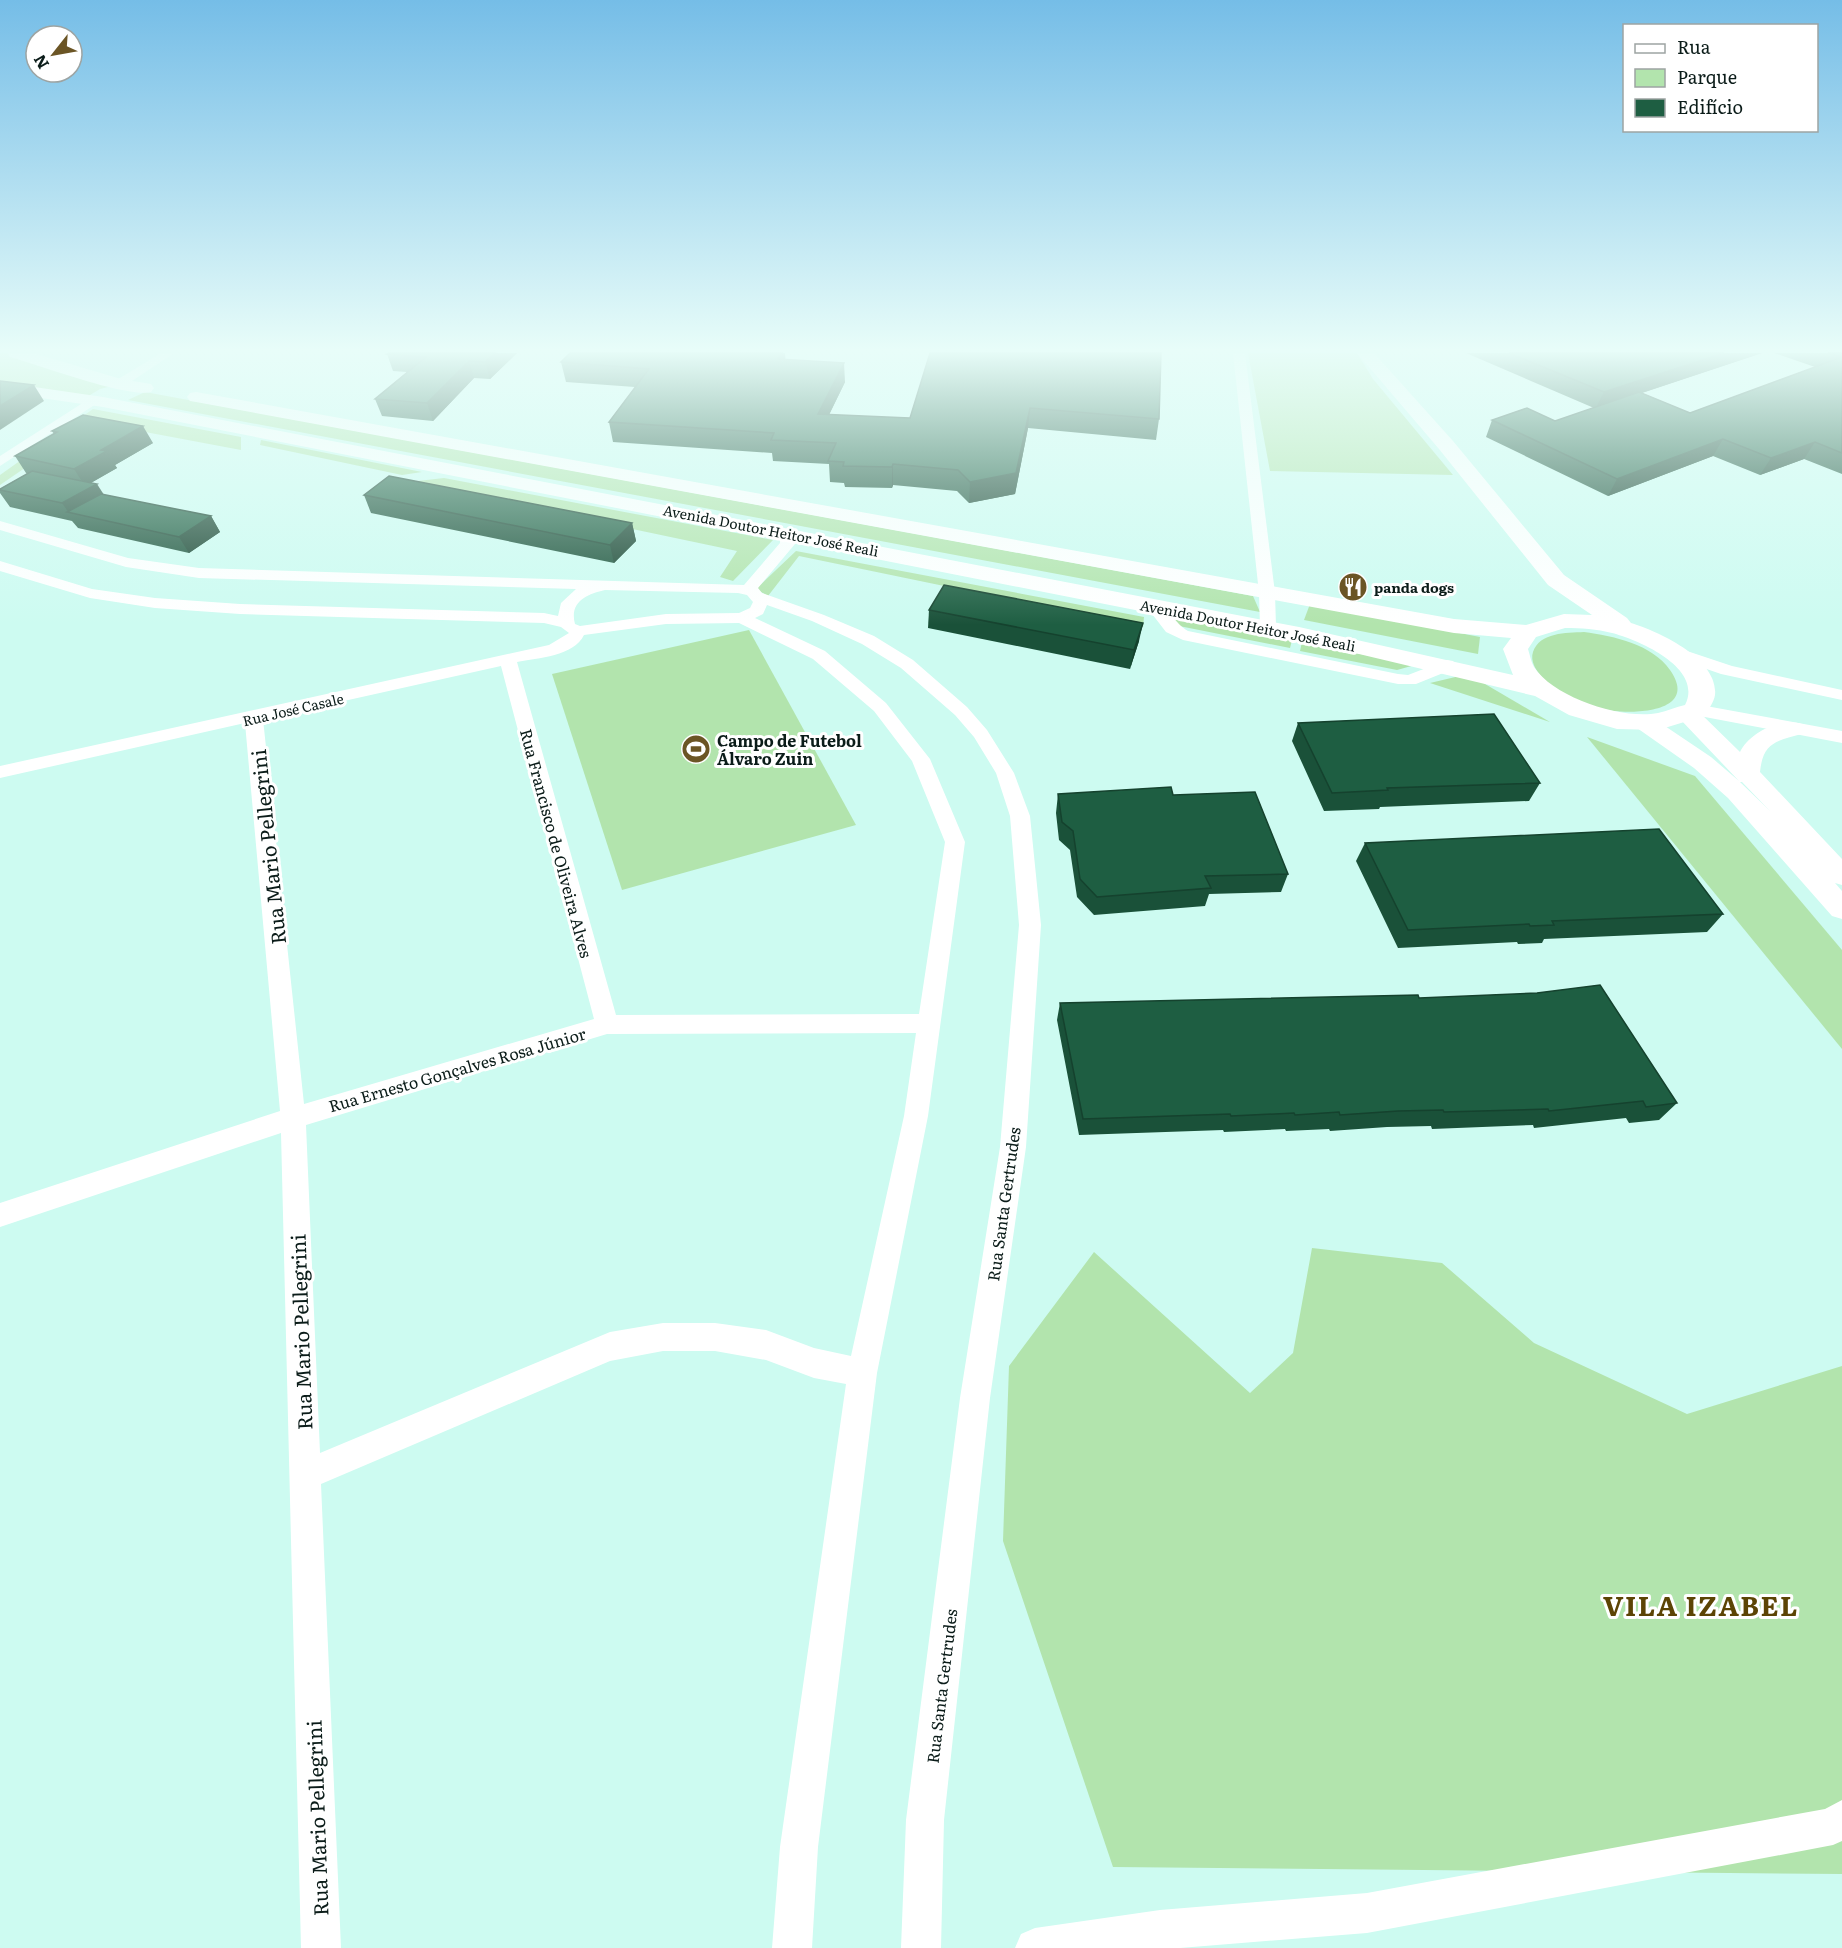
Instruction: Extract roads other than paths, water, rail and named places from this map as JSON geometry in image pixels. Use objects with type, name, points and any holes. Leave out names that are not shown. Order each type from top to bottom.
[{"type":"main road","name":"Avenida Doutor Heitor José Reali","points":[[324,444],[787,532],[1155,607],[1268,627],[1448,665],[1539,689]]},
{"type":"main road","name":"Avenida Doutor Heitor José Reali","points":[[455,444],[1454,626],[1534,628],[1564,621],[1589,622],[1640,634]]},
{"type":"main road","points":[[1445,444],[1556,580],[1611,618],[1671,650],[1688,664],[1699,679],[1702,694],[1692,712],[1669,721],[1645,723],[1617,721],[1588,714],[1561,703],[1539,689],[1523,673],[1515,657],[1516,643],[1553,612],[1560,597],[1556,580]]},
{"type":"main road","points":[[787,532],[808,508]]},
{"type":"main road","points":[[879,551],[896,526]]},
{"type":"street","points":[[0,462],[29,444]]},
{"type":"street","points":[[1250,444],[1268,593],[1268,627]]},
{"type":"street","points":[[0,525],[126,562],[199,573],[605,585],[749,601],[819,655],[880,707],[921,759],[955,842],[916,1116],[862,1373],[799,1847],[792,1948]]},
{"type":"street","points":[[0,566],[90,593],[155,603],[240,609],[544,618],[572,627],[666,619],[729,620],[749,601],[788,544],[787,532]]},
{"type":"street","points":[[572,627],[565,614],[570,600],[584,590],[605,585]]},
{"type":"street","name":"Rua Santa Gertrudes","points":[[749,601],[828,622],[868,640],[907,664],[961,711],[981,734],[1005,773],[1020,816],[1030,925],[1013,1147],[975,1398],[925,1820],[921,1948]]},
{"type":"street","points":[[1155,607],[1172,629],[1183,635],[1398,679],[1410,680],[1448,665]]},
{"type":"street","name":"Rua José Casale","points":[[0,772],[254,718],[564,646],[574,639],[572,627]]},
{"type":"street","points":[[1671,650],[1727,670],[1842,695]]},
{"type":"street","name":"Rua Francisco de Oliveira Alves","points":[[508,660],[607,1025]]},
{"type":"street","points":[[1692,712],[1842,737]]},
{"type":"street","points":[[1692,712],[1748,776],[1774,800],[1842,876]]},
{"type":"street","name":"Rua Mario Pellegrini","points":[[254,718],[293,1118],[321,1948]]},
{"type":"street","points":[[1645,723],[1701,760],[1721,778],[1745,801],[1842,909]]},
{"type":"street","points":[[1748,776],[1749,756],[1753,746],[1775,734],[1794,729]]},
{"type":"street","name":"Rua Ernesto Gonçalves Rosa Júnior","points":[[0,1215],[293,1118],[607,1025],[931,1023]]},
{"type":"street","points":[[305,1475],[609,1347],[663,1337],[715,1337],[766,1345],[814,1363],[862,1373]]},
{"type":"street","points":[[1035,1948],[1160,1930],[1367,1913],[1833,1826],[1842,1820]]},
{"type":"place","name":"panda dogs","points":[[1353,587]]},
{"type":"place","name":"Campo de Futebol Álvaro Zuin","points":[[696,749]]},
{"type":"district","name":"VILA IZABEL","points":[[1701,1604]]}]
